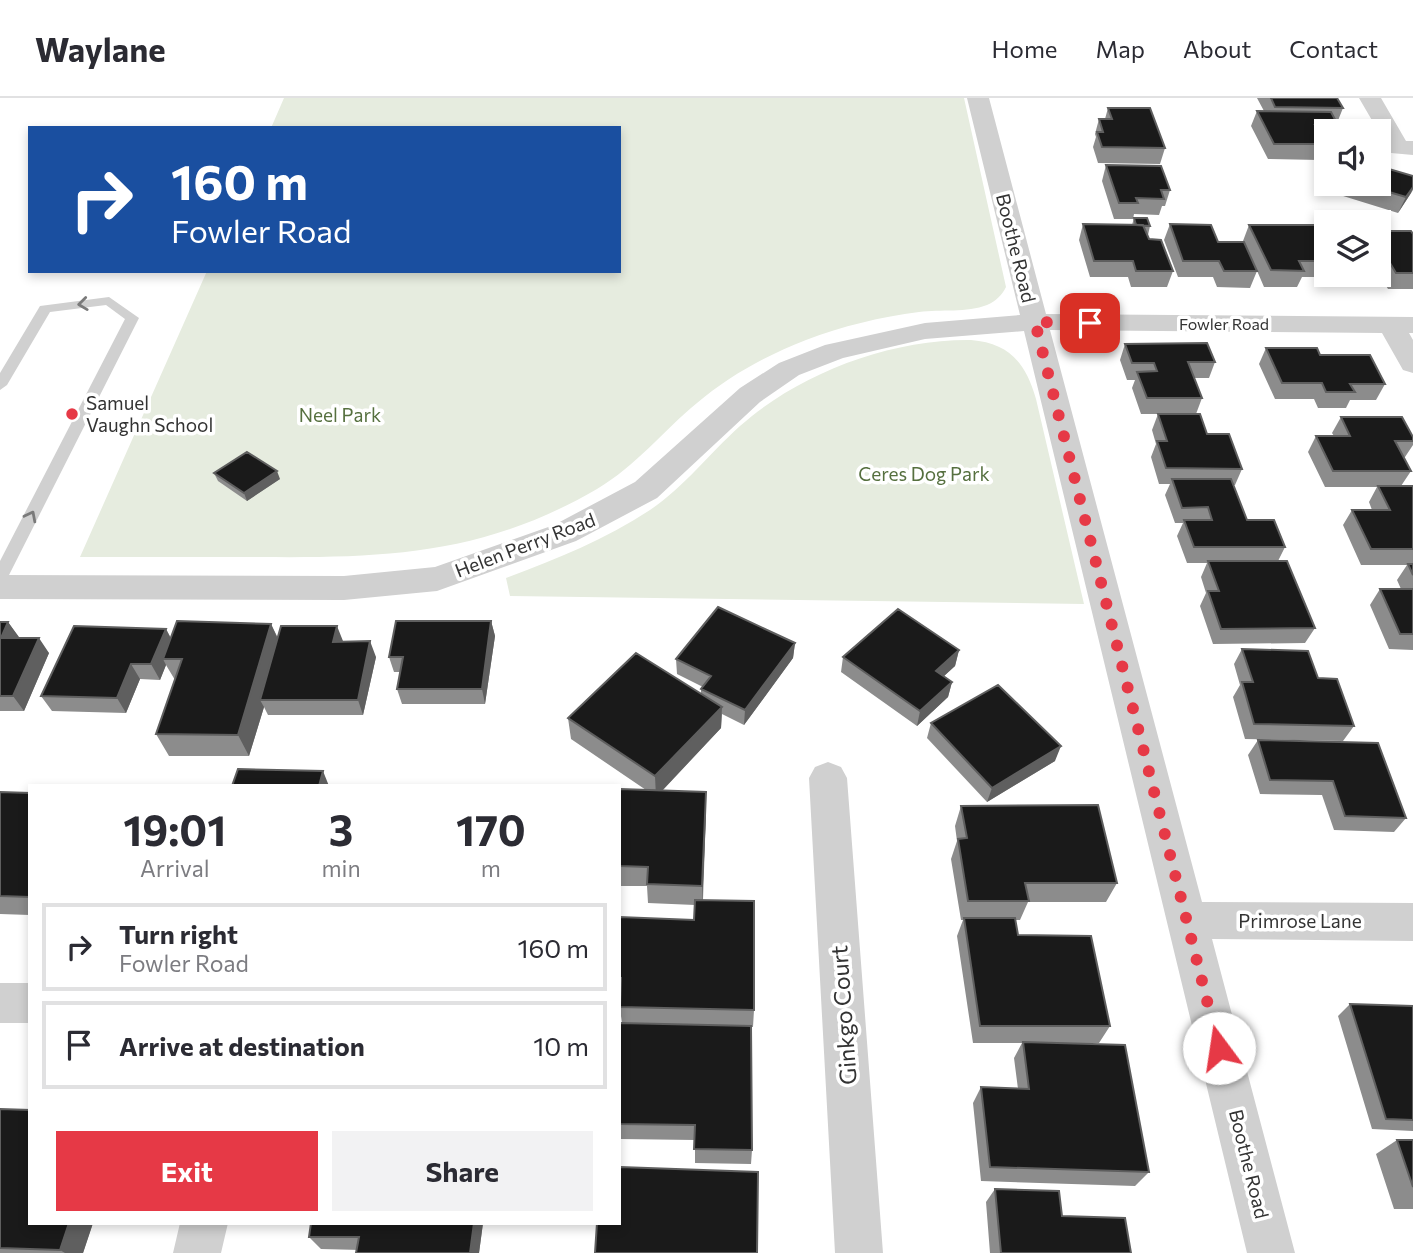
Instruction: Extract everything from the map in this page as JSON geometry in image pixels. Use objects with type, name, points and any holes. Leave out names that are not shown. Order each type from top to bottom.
[{"type":"street","name":"Boothe Road","points":[[978,98],[1272,1253]]},
{"type":"street","points":[[1370,98],[1406,148]]},
{"type":"street","name":"Fowler Road","points":[[1035,322],[1402,325]]},
{"type":"street","name":"Helen Perry Road","points":[[0,587],[344,588],[437,579],[565,533],[626,502],[646,490],[750,396],[789,369],[835,351],[925,331],[1035,322]]},
{"type":"street","points":[[1402,325],[1413,365]]},
{"type":"street","name":"Ginkgo Court","points":[[828,778],[859,1253]]},
{"type":"street","name":"Primrose Lane","points":[[1186,920],[1413,922]]},
{"type":"street","points":[[0,1003],[28,1003]]},
{"type":"street","points":[[197,1253],[204,1225]]},
{"type":"lane","points":[[0,386],[45,309],[109,301],[132,318],[0,577]]},
{"type":"green space","name":"Neel Park","points":[[284,98],[964,98],[1006,287],[996,300],[987,305],[876,319],[820,335],[777,352],[709,393],[624,470],[597,489],[514,528],[474,540],[433,548],[350,556],[80,557],[206,273],[621,273],[621,126],[272,126]]},
{"type":"green space","name":"Ceres Dog Park","points":[[971,340],[1006,350],[1021,365],[1032,386],[1084,604],[510,596],[506,578],[598,540],[650,510],[686,480],[740,426],[790,390],[818,375],[878,353],[940,341]]},
{"type":"building","points":[[1271,98],[1337,98],[1343,108],[1275,107]]},
{"type":"building","points":[[1108,108],[1150,108],[1165,148],[1102,147],[1097,132],[1103,132],[1099,119],[1112,119]]},
{"type":"building","points":[[1257,111],[1331,112],[1335,119],[1314,119],[1314,144],[1274,144]]},
{"type":"building","points":[[1106,165],[1161,166],[1170,190],[1161,190],[1164,199],[1136,198],[1138,203],[1119,203]]},
{"type":"building","points":[[1391,170],[1413,176],[1413,187],[1406,197],[1391,193]]},
{"type":"building","points":[[1134,218],[1147,218],[1150,226],[1136,225]]},
{"type":"building","points":[[1083,224],[1143,225],[1149,239],[1161,240],[1173,271],[1136,271],[1133,261],[1094,261]]},
{"type":"building","points":[[1170,224],[1211,225],[1218,242],[1244,242],[1257,271],[1224,271],[1219,261],[1183,261]]},
{"type":"building","points":[[1249,225],[1314,225],[1314,261],[1299,261],[1304,271],[1271,270]]},
{"type":"building","points":[[1391,231],[1411,231],[1413,273],[1396,273],[1391,265]]},
{"type":"building","points":[[1207,343],[1215,362],[1188,362],[1202,398],[1147,398],[1137,372],[1157,371],[1154,363],[1132,363],[1125,344]]},
{"type":"building","points":[[1266,348],[1317,348],[1320,355],[1370,355],[1385,384],[1350,384],[1355,392],[1326,392],[1322,383],[1282,383]]},
{"type":"building","points":[[1158,414],[1200,414],[1207,434],[1229,434],[1242,469],[1166,468],[1157,441],[1167,441]]},
{"type":"building","points":[[1341,417],[1402,417],[1413,441],[1395,441],[1411,471],[1333,471],[1316,436],[1350,436]]},
{"type":"building","points":[[247,452],[277,471],[244,493],[214,473]]},
{"type":"building","points":[[1172,479],[1231,479],[1247,520],[1274,520],[1285,547],[1194,547],[1184,520],[1212,520],[1208,507],[1182,508]]},
{"type":"building","points":[[1378,486],[1413,486],[1413,549],[1371,549],[1352,510],[1390,510]]},
{"type":"building","points":[[1208,561],[1287,561],[1315,628],[1221,629],[1208,591],[1219,591]]},
{"type":"building","points":[[1380,589],[1413,589],[1413,634],[1400,634]]},
{"type":"building","points":[[718,607],[795,643],[745,710],[701,689],[711,676],[676,659]]},
{"type":"building","points":[[898,609],[959,650],[936,671],[952,682],[920,711],[843,657]]},
{"type":"building","points":[[177,621],[271,624],[238,735],[156,734],[182,659],[163,659]]},
{"type":"building","points":[[396,621],[491,621],[482,689],[397,689],[403,657],[389,657]]},
{"type":"building","points":[[0,622],[8,622],[1,638],[39,638],[13,696],[0,696]]},
{"type":"building","points":[[74,626],[166,629],[151,664],[131,664],[117,698],[41,696]]},
{"type":"building","points":[[281,626],[337,626],[333,642],[370,641],[358,700],[260,700]]},
{"type":"building","points":[[1242,649],[1308,651],[1318,678],[1337,679],[1354,726],[1254,724],[1242,682],[1253,682]]},
{"type":"building","points":[[636,653],[722,707],[655,776],[568,718]]},
{"type":"building","points":[[998,685],[1061,746],[992,788],[931,723]]},
{"type":"building","points":[[1258,740],[1378,743],[1406,818],[1345,816],[1333,781],[1270,780]]},
{"type":"building","points":[[238,769],[323,771],[320,784],[233,784]]},
{"type":"building","points":[[621,789],[706,792],[702,886],[647,884],[648,867],[621,866]]},
{"type":"building","points":[[0,792],[28,793],[28,897],[0,896]]},
{"type":"building","points":[[1098,805],[1117,883],[1025,883],[1029,901],[968,901],[958,839],[967,838],[961,806]]},
{"type":"building","points":[[695,900],[754,901],[754,1010],[621,1007],[621,917],[694,920]]},
{"type":"building","points":[[964,918],[1015,918],[1018,935],[1091,936],[1110,1026],[980,1026]]},
{"type":"building","points":[[1350,1004],[1413,1006],[1413,1120],[1386,1119]]},
{"type":"building","points":[[621,1023],[751,1026],[752,1150],[694,1149],[695,1125],[621,1124]]},
{"type":"building","points":[[1023,1042],[1125,1045],[1149,1172],[990,1167],[981,1087],[1029,1089]]},
{"type":"building","points":[[0,1109],[28,1110],[28,1225],[68,1225],[60,1250],[0,1248]]},
{"type":"building","points":[[1397,1140],[1413,1140],[1413,1187]]},
{"type":"building","points":[[621,1167],[758,1172],[757,1253],[595,1253],[597,1225],[621,1225]]},
{"type":"building","points":[[995,1189],[1059,1191],[1062,1216],[1125,1218],[1131,1253],[1001,1253]]},
{"type":"building","points":[[311,1225],[474,1225],[470,1253],[356,1253],[359,1237],[309,1237]]},
{"type":"place","name":"Samuel Vaughn School","points":[[72,414]]},
{"type":"route","points":[[1090,323],[1035,322],[1219,1048]]}]
